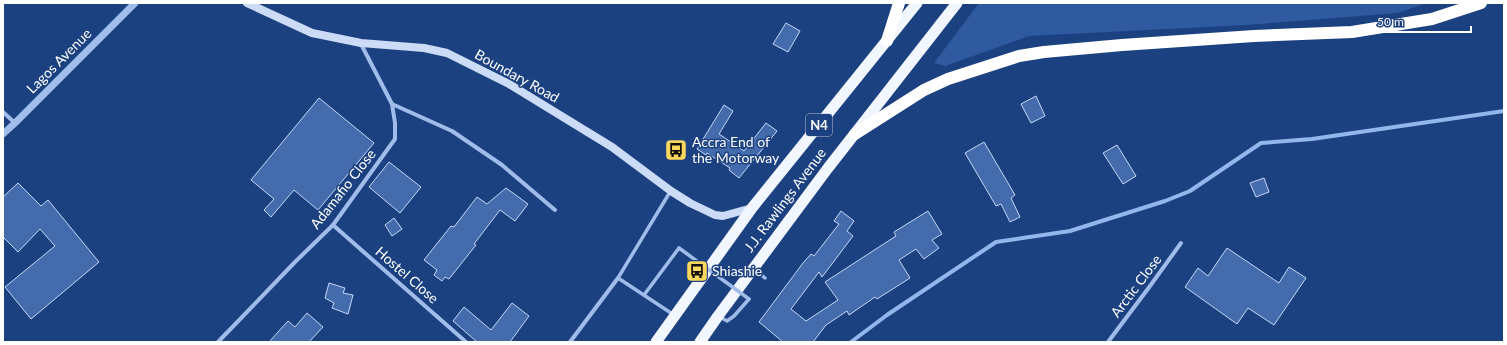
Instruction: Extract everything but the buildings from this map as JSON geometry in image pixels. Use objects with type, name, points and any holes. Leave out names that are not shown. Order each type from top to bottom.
[{"type":"highway","points":[[887,41],[899,3]]},
{"type":"highway","name":"J.J. Rawlings Avenue","points":[[656,342],[752,208],[917,3]]},
{"type":"highway","name":"J.J. Rawlings Avenue","points":[[700,342],[828,168],[957,3]]},
{"type":"highway","points":[[855,134],[924,90],[948,79],[1019,56],[1122,44],[1352,32],[1432,19],[1481,3]]},
{"type":"main road","name":"Boundary Road","points":[[247,3],[312,33],[361,43],[424,48],[447,53],[509,84],[612,147],[690,203],[716,215],[723,216],[752,208]]},
{"type":"street","name":"Lagos Avenue","points":[[3,134],[136,4]]},
{"type":"street","name":"Adamafio Close","points":[[218,342],[333,225],[395,139],[395,123],[392,104],[361,43]]},
{"type":"street","points":[[392,104],[452,130],[502,165],[555,210]]},
{"type":"street","points":[[3,112],[15,123]]},
{"type":"street","points":[[570,342],[618,278],[671,190]]},
{"type":"street","name":"Hostel Close","points":[[333,225],[466,342]]},
{"type":"street","name":"Arctic Close","points":[[1108,342],[1181,243]]},
{"type":"street","points":[[644,295],[679,248],[749,299],[734,316],[727,321],[718,316]]},
{"type":"street","points":[[753,268],[765,278]]},
{"type":"street","points":[[618,278],[675,316]]},
{"type":"shaded area","points":[[979,3],[1427,3],[1398,13],[1246,25],[1029,36],[945,66],[934,63]]},
{"type":"waterway","points":[[851,342],[887,315],[996,242],[1070,231],[1165,201],[1190,191],[1261,143],[1312,139],[1504,111]]},
{"type":"place","name":"Accra End of the Motorway","points":[[676,150]]},
{"type":"place","name":"Shiashie","points":[[697,271]]}]
